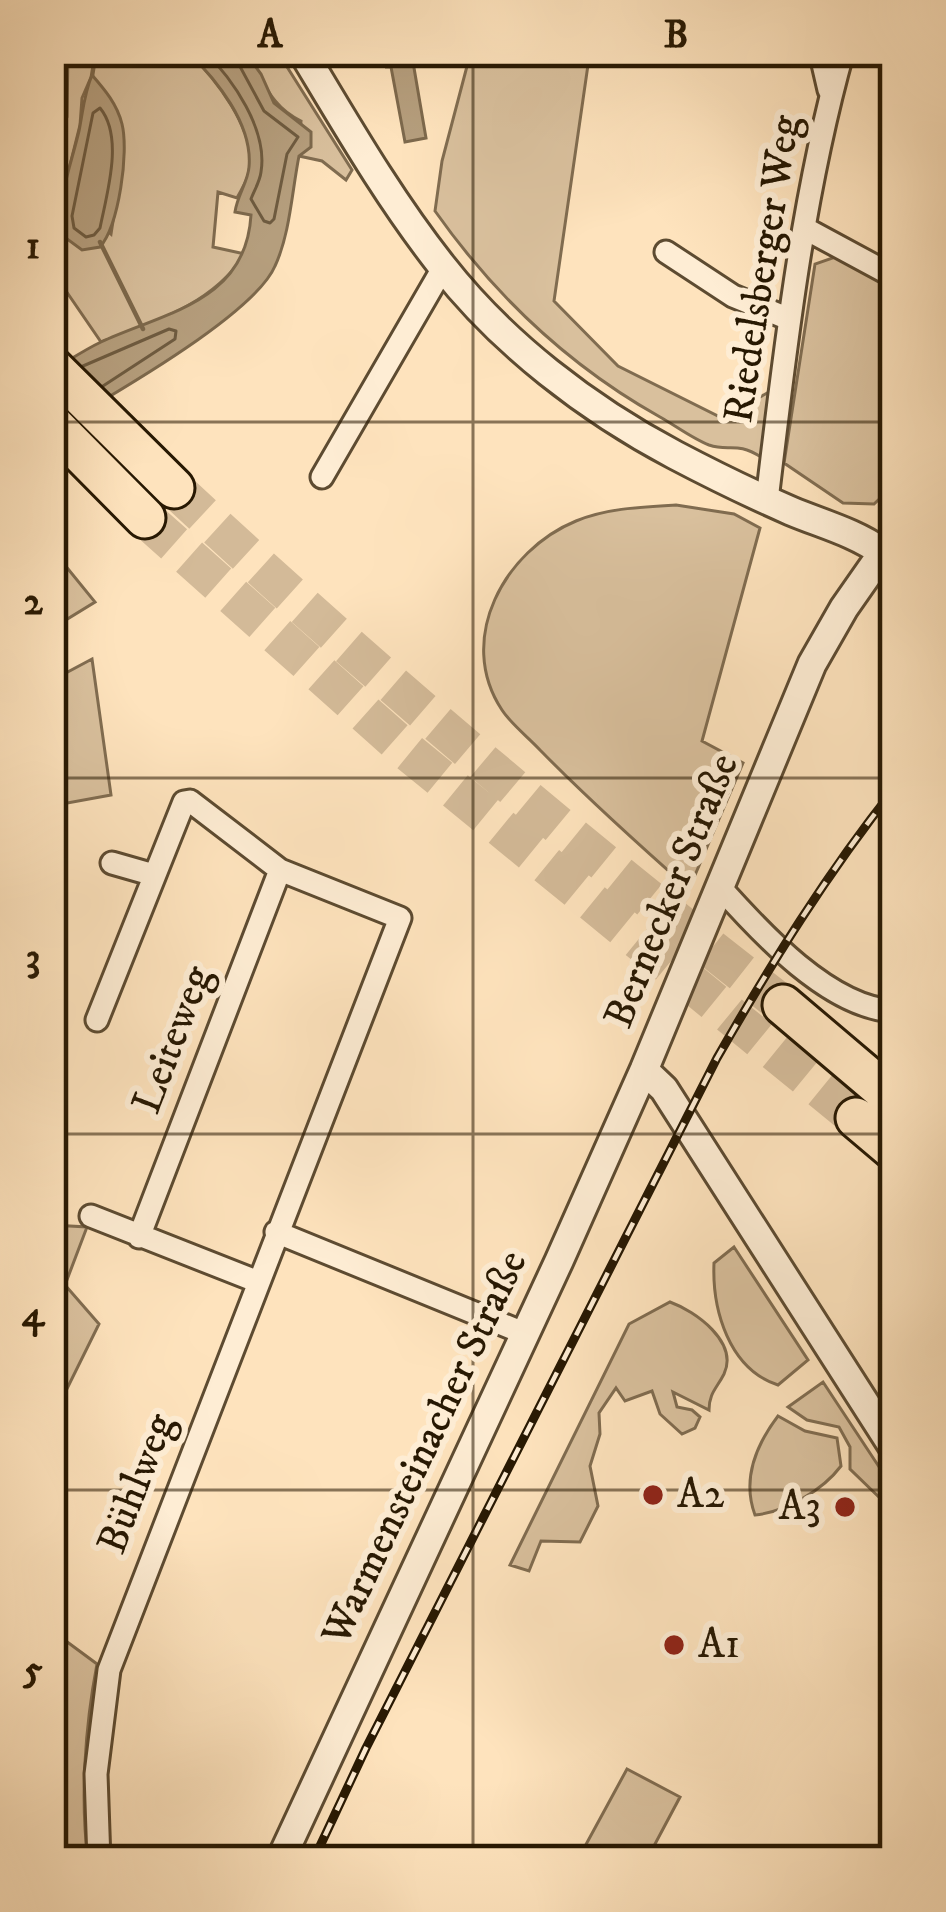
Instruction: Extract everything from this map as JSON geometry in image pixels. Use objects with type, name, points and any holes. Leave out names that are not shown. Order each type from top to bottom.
[{"type":"highway","points":[[51,366],[174,488]]},
{"type":"highway","points":[[64,437],[145,518]]},
{"type":"highway","points":[[895,1061],[854,1045],[782,1005],[895,1100]]},
{"type":"highway","points":[[856,1118],[895,1151]]},
{"type":"street","points":[[302,51],[379,177],[443,268],[505,333],[583,398],[676,455],[767,500],[888,544]]},
{"type":"street","points":[[820,51],[830,96]]},
{"type":"street","name":"Riedelsberger Weg","points":[[767,500],[789,319],[830,96],[843,51]]},
{"type":"street","points":[[806,229],[895,277]]},
{"type":"street","points":[[666,252],[733,296],[789,319]]},
{"type":"street","points":[[322,477],[443,268]]},
{"type":"street","name":"Bernecker Straße","points":[[888,544],[812,664],[644,1070],[664,1089],[895,1450]]},
{"type":"street","points":[[97,1021],[180,806],[190,801],[280,870]]},
{"type":"street","points":[[112,863],[154,874]]},
{"type":"street","name":"Bühlweg","points":[[99,1861],[96,1774],[109,1670],[400,918],[280,870]]},
{"type":"street","name":"Leiteweg","points":[[139,1237],[280,870]]},
{"type":"street","points":[[719,886],[821,982],[856,1005],[895,1011]]},
{"type":"street","name":"Warmensteinacher Straße","points":[[280,1861],[644,1070]]},
{"type":"street","points":[[91,1216],[256,1282]]},
{"type":"street","points":[[276,1232],[526,1334]]},
{"type":"shaded area","points":[[68,51],[187,51],[231,106],[250,155],[237,198],[218,192],[213,247],[245,254],[232,271],[200,299],[101,342],[51,269],[51,156],[67,117]],"holes":[[[92,75],[122,164],[111,234],[63,193],[82,98]]]},
{"type":"shaded area","points":[[244,51],[277,51],[352,170],[346,180],[322,161],[299,156],[301,121],[274,100]]},
{"type":"shaded area","points":[[471,51],[590,51],[554,301],[618,366],[722,418],[769,392],[761,457],[745,449],[703,442],[595,375],[509,300],[435,211],[442,161]]},
{"type":"shaded area","points":[[838,256],[895,283],[895,484],[874,504],[843,503],[784,463],[815,264]]},
{"type":"shaded area","points":[[676,505],[734,514],[760,528],[702,741],[743,763],[689,889],[510,720],[489,683],[484,655],[495,600],[509,575],[551,535],[600,513]]},
{"type":"shaded area","points":[[51,548],[95,602],[51,629]]},
{"type":"shaded area","points":[[92,659],[111,795],[51,806],[51,681]]},
{"type":"shaded area","points":[[51,1225],[87,1227],[65,1285],[99,1324],[52,1419]]},
{"type":"shaded area","points":[[734,1247],[808,1360],[778,1385],[747,1366],[720,1318],[714,1263]]},
{"type":"shaded area","points":[[670,1302],[702,1320],[725,1351],[724,1374],[709,1410],[673,1392],[677,1407],[700,1417],[695,1428],[682,1434],[660,1414],[652,1391],[625,1401],[616,1388],[599,1413],[600,1434],[590,1466],[598,1506],[580,1542],[541,1541],[529,1571],[510,1565],[629,1324]]},
{"type":"shaded area","points":[[823,1382],[895,1491],[884,1502],[850,1469],[850,1447],[839,1427],[807,1420],[788,1407]]},
{"type":"shaded area","points":[[778,1416],[805,1431],[837,1438],[841,1466],[803,1498],[755,1515],[750,1489],[753,1463]]},
{"type":"shaded area","points":[[51,1630],[97,1664],[85,1762],[88,1861],[51,1861]]},
{"type":"shaded area","points":[[627,1769],[680,1797],[646,1861],[577,1861]]},
{"type":"water","points":[[187,51],[244,51],[274,103],[311,132],[311,147],[299,156],[280,254],[261,286],[238,309],[139,379],[51,431],[51,371],[101,342],[198,300],[235,267],[246,244],[251,215],[235,212],[249,167],[245,135],[220,89]]},
{"type":"water","points":[[376,51],[430,51],[425,59],[413,62],[426,138],[405,142],[391,67],[386,67]]},
{"type":"water","points":[[92,75],[117,110],[124,152],[121,188],[107,237],[100,247],[82,250],[63,236],[61,209]]},
{"type":"waterway","points":[[92,76],[96,51]]},
{"type":"waterway","points":[[100,242],[143,329]]},
{"type":"tunnel","points":[[174,488],[472,753],[783,1005]]},
{"type":"tunnel","points":[[145,518],[406,750],[856,1118]]},
{"type":"railway","points":[[313,1861],[717,1058],[801,920],[895,788]]},
{"type":"place","name":"A2","points":[[653,1495]]},
{"type":"place","name":"A3","points":[[845,1507]]},
{"type":"place","name":"A1","points":[[674,1645]]}]
